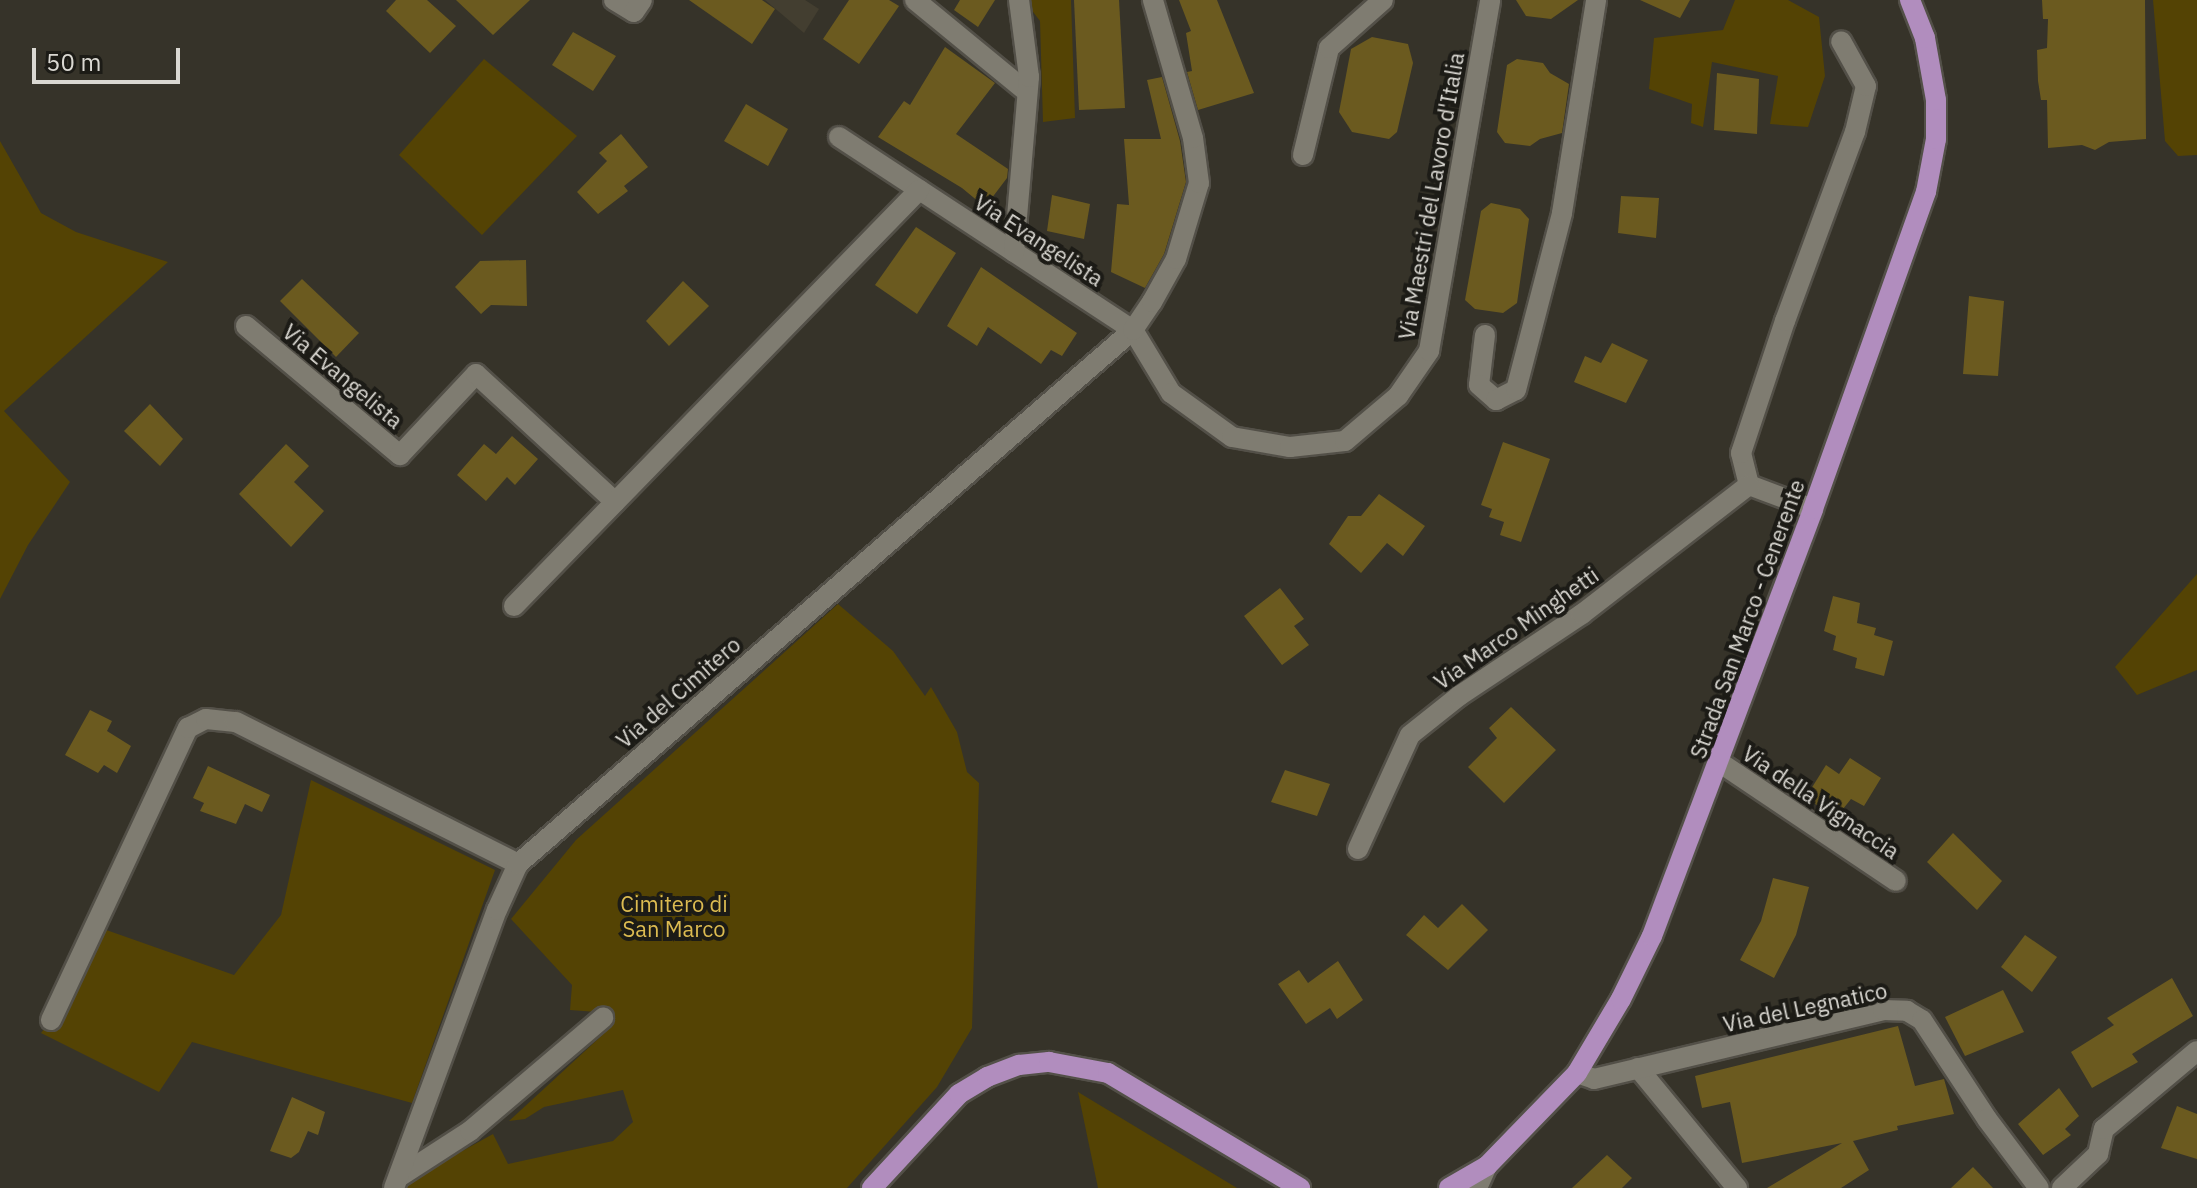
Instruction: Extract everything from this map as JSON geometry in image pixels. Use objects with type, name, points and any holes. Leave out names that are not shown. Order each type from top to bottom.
[{"type":"main road","name":"Strada San Marco - Cenerente","points":[[1449,1188],[1487,1166],[1577,1073],[1621,999],[1652,936],[1911,242],[1929,178],[1936,139],[1936,100],[1925,38],[1910,0]]},
{"type":"main road","points":[[872,1188],[959,1094],[987,1077],[1019,1065],[1049,1062],[1079,1065],[1108,1073],[1300,1188]]},
{"type":"street","points":[[614,0],[634,12],[642,0]]},
{"type":"street","points":[[915,0],[1027,92]]},
{"type":"street","points":[[1014,252],[1027,92],[1019,0]]},
{"type":"street","name":"Via del Cimitero","points":[[397,1182],[497,910],[518,864],[1133,330],[1176,259],[1199,183],[1193,138],[1153,0]]},
{"type":"street","points":[[1303,155],[1329,48],[1383,0]]},
{"type":"street","name":"Via Maestri del Lavoro d'Italia","points":[[1133,330],[1171,393],[1232,437],[1290,447],[1345,441],[1398,396],[1429,351],[1490,0]]},
{"type":"street","points":[[1485,335],[1479,385],[1496,400],[1516,390],[1562,213],[1596,0]]},
{"type":"street","points":[[1813,509],[1749,485],[1741,453],[1785,321],[1852,142],[1866,86],[1841,41]]},
{"type":"street","name":"Via Evangelista","points":[[839,137],[1133,330]]},
{"type":"street","points":[[514,606],[919,190]]},
{"type":"street","name":"Via Evangelista","points":[[246,326],[400,455],[476,374],[615,502]]},
{"type":"street","name":"Via Marco Minghetti","points":[[1358,849],[1410,735],[1459,696],[1582,614],[1749,485]]},
{"type":"street","points":[[51,1020],[188,728],[206,719],[236,722],[518,864]]},
{"type":"street","name":"Via della Vignaccia","points":[[1719,762],[1896,881]]},
{"type":"street","name":"Via del Legnatico","points":[[1577,1073],[1594,1079],[1883,1010],[1907,1011],[1922,1020],[1987,1119],[2039,1188]]},
{"type":"street","points":[[397,1182],[470,1131],[603,1018]]},
{"type":"street","points":[[2062,1188],[2098,1154],[2104,1129],[2197,1051]]},
{"type":"street","points":[[1638,1068],[1737,1188]]},
{"type":"street","points":[[1477,1188],[1487,1166]]},
{"type":"shaded area","points":[[765,0],[805,0],[819,9],[804,33]]},
{"type":"green space","points":[[1024,0],[1071,0],[1075,118],[1043,122],[1040,21]]},
{"type":"green space","points":[[1735,0],[1788,0],[1819,17],[1825,76],[1808,127],[1770,124],[1778,76],[1712,62],[1703,127],[1691,123],[1692,104],[1649,89],[1654,38],[1723,30]]},
{"type":"green space","points":[[2153,0],[2197,0],[2197,155],[2178,156],[2165,141]]},
{"type":"green space","points":[[484,59],[577,136],[482,235],[399,155]]},
{"type":"green space","points":[[0,141],[41,213],[76,232],[168,262],[4,411],[70,482],[28,545],[0,599]]},
{"type":"green space","points":[[2197,574],[2197,670],[2137,695],[2115,667]]},
{"type":"green space","name":"Cimitero di San Marco","points":[[838,604],[893,651],[925,696],[931,687],[957,732],[967,772],[979,783],[972,1028],[937,1087],[847,1188],[406,1188],[410,1180],[493,1134],[508,1164],[613,1141],[633,1122],[623,1090],[544,1107],[525,1119],[509,1121],[610,1028],[597,1012],[570,1010],[572,985],[511,919],[576,840]]},
{"type":"green space","points":[[311,780],[495,870],[412,1103],[192,1042],[159,1092],[41,1033],[51,1020],[95,926],[234,975],[281,915]]},
{"type":"green space","points":[[1078,1092],[1237,1188],[1098,1188]]},
{"type":"building","points":[[396,0],[427,0],[456,26],[430,53],[386,11]]},
{"type":"building","points":[[456,0],[530,0],[493,35]]},
{"type":"building","points":[[689,0],[762,0],[775,9],[752,44]]},
{"type":"building","points":[[849,0],[889,0],[899,6],[859,64],[823,39]]},
{"type":"building","points":[[960,0],[995,0],[978,27],[954,10]]},
{"type":"building","points":[[1074,0],[1119,0],[1125,108],[1079,110]]},
{"type":"building","points":[[1179,0],[1217,0],[1254,93],[1198,110],[1187,72],[1192,71],[1186,33],[1191,31]]},
{"type":"building","points":[[1516,0],[1578,0],[1551,19],[1526,16]]},
{"type":"building","points":[[1640,0],[1690,0],[1680,18]]},
{"type":"building","points":[[2042,0],[2145,0],[2146,139],[2109,142],[2095,150],[2082,145],[2048,148],[2047,100],[2041,100],[2038,81],[2037,50],[2047,48],[2048,19],[2043,19]]},
{"type":"building","points":[[573,32],[616,56],[593,91],[552,65]]},
{"type":"building","points":[[1372,37],[1408,44],[1413,63],[1397,132],[1389,139],[1352,132],[1339,112],[1351,49]]},
{"type":"building","points":[[945,47],[995,83],[956,134],[1008,169],[1007,178],[985,207],[962,188],[878,137],[904,101],[910,105]]},
{"type":"building","points":[[1517,59],[1543,63],[1550,73],[1569,84],[1562,133],[1540,139],[1530,146],[1505,143],[1497,132],[1507,65]]},
{"type":"building","points":[[1717,73],[1759,79],[1757,134],[1714,130]]},
{"type":"building","points":[[1162,77],[1180,141],[1186,182],[1164,254],[1145,288],[1111,272],[1117,204],[1129,205],[1124,139],[1161,139],[1147,80]]},
{"type":"building","points":[[746,104],[788,129],[768,166],[724,141]]},
{"type":"building","points":[[621,134],[648,167],[624,186],[628,191],[598,214],[577,192],[607,161],[599,153]]},
{"type":"building","points":[[1052,195],[1090,204],[1084,239],[1047,231]]},
{"type":"building","points":[[1621,196],[1659,198],[1656,238],[1618,233]]},
{"type":"building","points":[[1491,203],[1520,209],[1529,219],[1517,303],[1503,313],[1475,309],[1465,300],[1481,211]]},
{"type":"building","points":[[916,227],[956,253],[917,314],[875,285]]},
{"type":"building","points":[[526,260],[527,306],[491,305],[481,314],[455,287],[480,261]]},
{"type":"building","points":[[981,267],[1077,333],[1062,356],[1051,350],[1041,364],[988,327],[977,346],[947,326]]},
{"type":"building","points":[[302,279],[359,333],[336,357],[280,301]]},
{"type":"building","points":[[683,281],[709,306],[669,346],[646,321]]},
{"type":"building","points":[[1969,296],[2004,301],[1998,376],[1963,374]]},
{"type":"building","points":[[1612,343],[1648,360],[1626,403],[1574,382],[1585,356],[1601,363]]},
{"type":"building","points":[[150,404],[183,439],[160,466],[124,431]]},
{"type":"building","points":[[512,436],[538,459],[515,485],[507,477],[486,501],[457,475],[484,444],[496,454]]},
{"type":"building","points":[[1503,442],[1550,459],[1521,542],[1500,535],[1504,522],[1489,517],[1492,509],[1481,505]]},
{"type":"building","points":[[286,444],[309,466],[294,482],[324,511],[291,547],[239,494]]},
{"type":"building","points":[[1379,494],[1425,526],[1403,556],[1387,543],[1361,573],[1329,544],[1348,516],[1361,516]]},
{"type":"building","points":[[1280,588],[1304,619],[1294,626],[1309,645],[1282,665],[1244,616]]},
{"type":"building","points":[[1833,596],[1860,603],[1857,623],[1876,628],[1874,635],[1893,641],[1884,676],[1855,668],[1857,658],[1833,650],[1836,636],[1824,631]]},
{"type":"building","points":[[1511,707],[1556,750],[1504,803],[1468,767],[1497,738],[1489,728]]},
{"type":"building","points":[[90,710],[112,721],[107,731],[131,746],[117,773],[104,765],[98,773],[65,755]]},
{"type":"building","points":[[1850,758],[1881,778],[1864,806],[1851,799],[1835,819],[1806,797],[1826,765],[1839,774]]},
{"type":"building","points":[[208,766],[270,795],[262,812],[245,804],[236,824],[200,811],[204,803],[193,798]]},
{"type":"building","points":[[1285,770],[1330,784],[1317,816],[1271,802]]},
{"type":"building","points":[[1953,833],[2002,881],[1977,910],[1927,862]]},
{"type":"building","points":[[1773,878],[1809,887],[1796,935],[1774,978],[1740,960],[1761,921]]},
{"type":"building","points":[[1462,904],[1488,930],[1448,970],[1406,935],[1424,915],[1438,928]]},
{"type":"building","points":[[2025,935],[2057,957],[2032,992],[2001,967]]},
{"type":"building","points":[[1338,961],[1363,1000],[1337,1019],[1330,1008],[1306,1024],[1278,984],[1299,970],[1308,983]]},
{"type":"building","points":[[2172,978],[2193,1016],[2132,1054],[2138,1062],[2092,1088],[2071,1052],[2114,1025],[2107,1018]]},
{"type":"building","points":[[2003,990],[2024,1032],[1965,1056],[1945,1017]]},
{"type":"building","points":[[1898,1026],[1915,1086],[1944,1079],[1954,1114],[1897,1126],[1898,1130],[1853,1141],[1869,1170],[1841,1188],[1767,1188],[1842,1143],[1742,1163],[1730,1102],[1702,1108],[1695,1076]]},
{"type":"building","points":[[2059,1088],[2079,1116],[2065,1129],[2071,1135],[2043,1155],[2018,1124]]},
{"type":"building","points":[[292,1097],[325,1112],[318,1135],[308,1131],[299,1152],[291,1158],[270,1151]]},
{"type":"building","points":[[2177,1106],[2197,1114],[2197,1159],[2161,1148]]},
{"type":"building","points":[[1607,1155],[1632,1178],[1622,1188],[1572,1188]]},
{"type":"building","points":[[1973,1167],[1993,1188],[1951,1188]]}]
